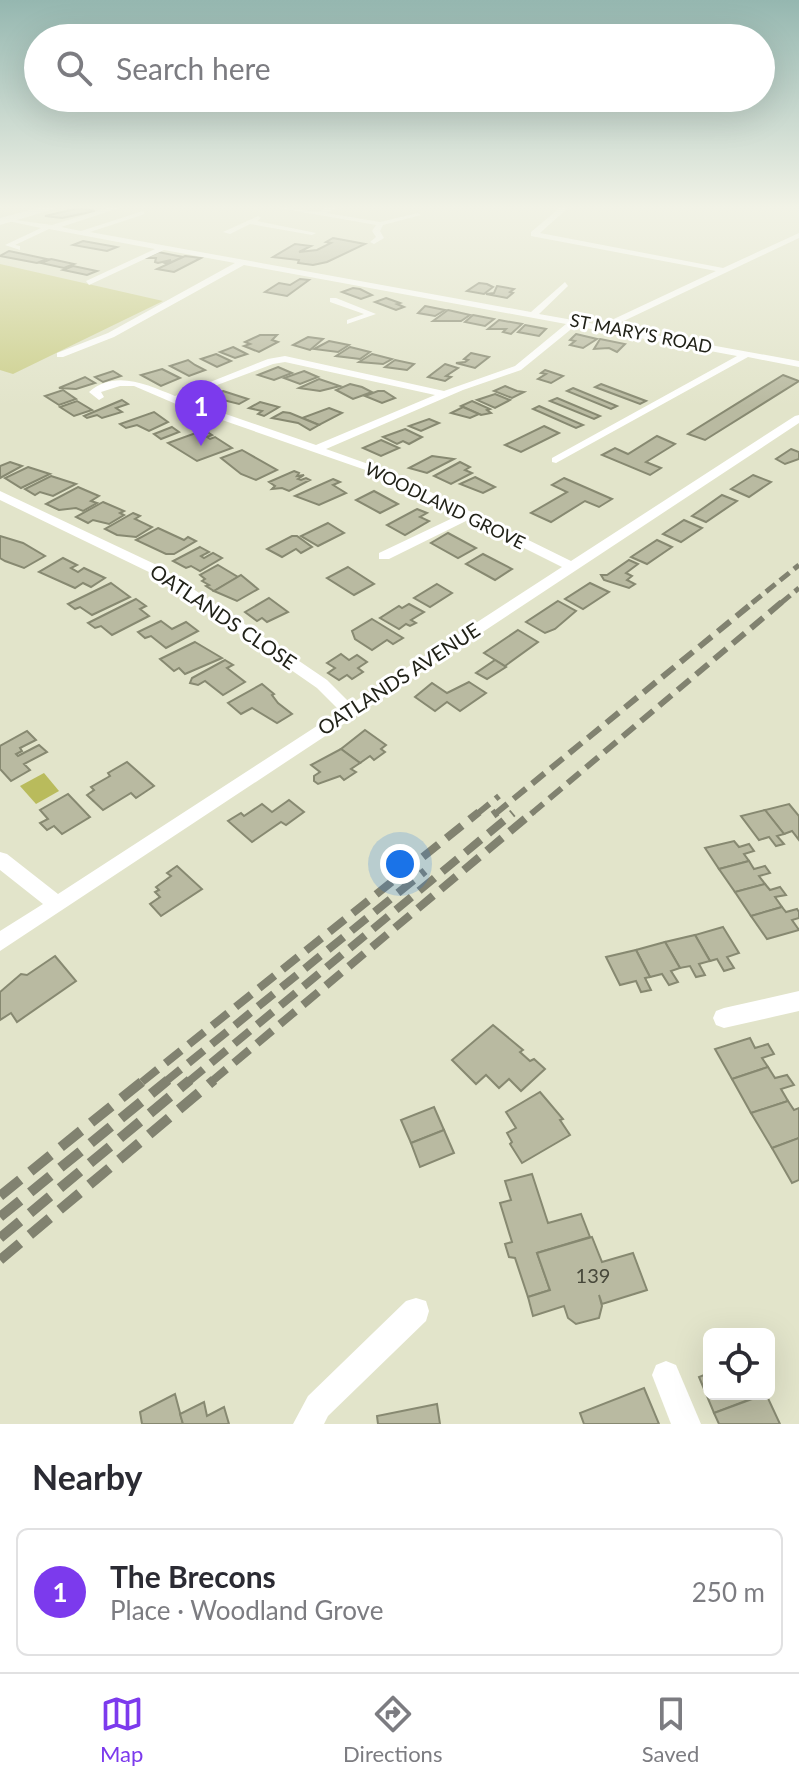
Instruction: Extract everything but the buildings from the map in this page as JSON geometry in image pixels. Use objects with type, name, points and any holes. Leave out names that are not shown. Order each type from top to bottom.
[{"type":"street","points":[[89,283],[111,272]]},
{"type":"street","points":[[60,355],[111,335],[225,272]]},
{"type":"street","name":"ST MARY'S ROAD","points":[[288,272],[799,364]]},
{"type":"street","points":[[604,327],[717,272]]},
{"type":"street","points":[[533,315],[565,284]]},
{"type":"street","points":[[333,300],[372,314],[350,322]]},
{"type":"street","points":[[351,306],[366,301]]},
{"type":"street","name":"WOODLAND GROVE","points":[[317,449],[446,394],[518,368],[574,322]]},
{"type":"street","points":[[556,460],[747,354]]},
{"type":"street","points":[[180,402],[180,396],[189,392],[271,361],[285,359],[446,394]]},
{"type":"street","name":"WOODLAND GROVE","points":[[99,397],[94,392],[97,390],[126,382],[135,383],[180,402],[384,473],[571,566]]},
{"type":"street","name":"OATLANDS AVENUE","points":[[0,942],[799,418]]},
{"type":"street","name":"OATLANDS CLOSE","points":[[0,495],[156,570],[322,684],[349,711]]},
{"type":"street","points":[[384,556],[466,516]]},
{"type":"street","points":[[0,859],[57,904]]},
{"type":"street","points":[[724,1018],[799,1001]]},
{"type":"street","points":[[308,1424],[318,1406],[416,1311]]},
{"type":"street","points":[[666,1375],[686,1424]]},
{"type":"green space","points":[[0,272],[37,272],[163,301],[13,374],[0,370]]},
{"type":"shaded area","points":[[44,773],[59,791],[36,804],[20,786]]},
{"type":"railway","points":[[752,603],[799,565]]},
{"type":"railway","points":[[781,603],[799,588]]},
{"type":"railway","points":[[495,814],[755,601]]},
{"type":"railway","points":[[531,814],[783,601]]},
{"type":"railway","points":[[477,814],[499,796]]},
{"type":"railway","points":[[142,1082],[479,812]]},
{"type":"railway","points":[[493,815],[497,812]]},
{"type":"railway","points":[[211,1082],[533,812]]},
{"type":"railway","points":[[188,1082],[513,813]]},
{"type":"railway","points":[[165,1082],[425,871]]},
{"type":"railway","points":[[0,1196],[144,1080]]},
{"type":"railway","points":[[0,1217],[168,1080]]},
{"type":"railway","points":[[0,1238],[190,1080]]},
{"type":"railway","points":[[0,1260],[214,1080]]},
{"type":"place","name":"The Brecons","points":[[201,446]]}]
